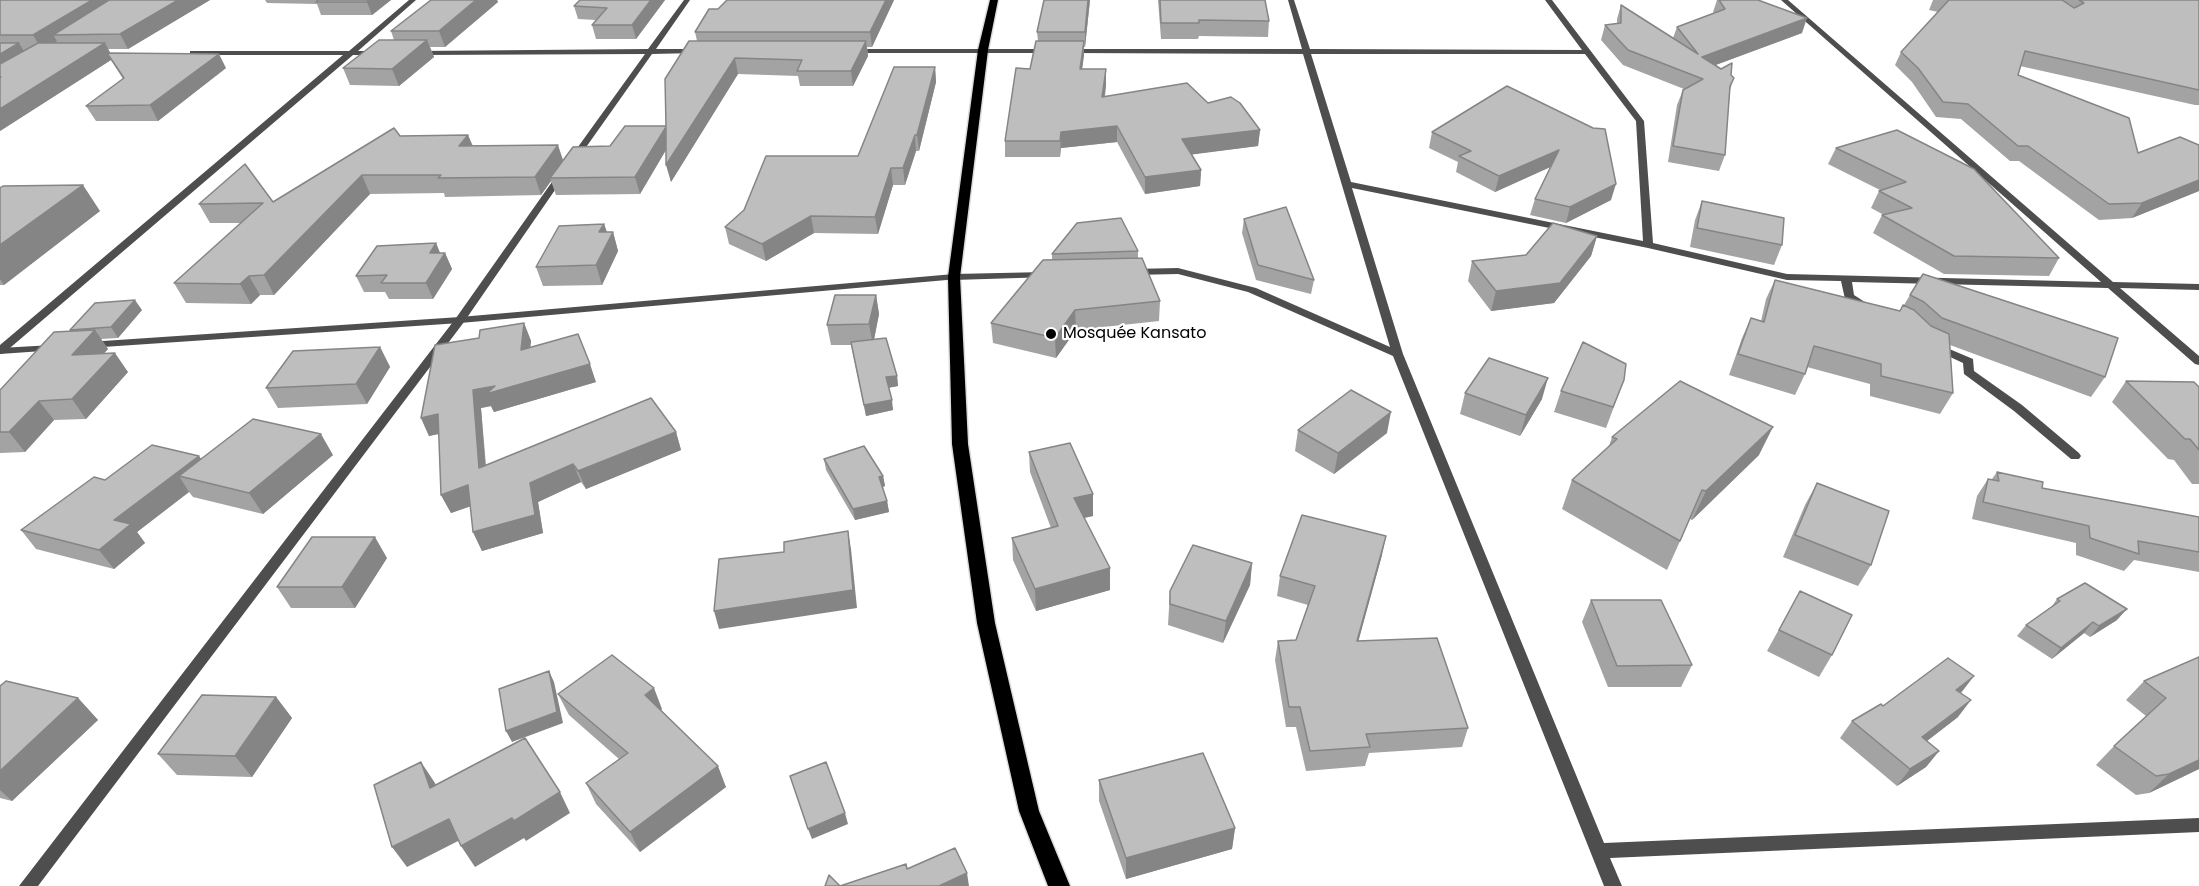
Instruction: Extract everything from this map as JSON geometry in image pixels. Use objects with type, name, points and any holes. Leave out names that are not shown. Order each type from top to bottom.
[{"type":"main road","points":[[994,0],[983,50],[954,277],[960,444],[986,623],[1029,811],[1059,886]]},
{"type":"street","points":[[0,351],[413,0]]},
{"type":"street","points":[[28,886],[460,320],[687,0]]},
{"type":"street","points":[[1291,0],[1398,354],[1613,886]]},
{"type":"street","points":[[1548,0],[1640,121],[1648,245]]},
{"type":"street","points":[[1784,0],[2199,362]]},
{"type":"street","points":[[408,52],[708,51]]},
{"type":"street","points":[[840,51],[1587,52]]},
{"type":"street","points":[[185,54],[385,53]]},
{"type":"street","points":[[1346,184],[1648,245],[1787,277],[2199,287]]},
{"type":"street","points":[[1119,273],[1178,271],[1252,290],[1398,354]]},
{"type":"street","points":[[0,351],[460,320],[954,277],[1060,274]]},
{"type":"street","points":[[1846,279],[1849,297],[1873,310]]},
{"type":"street","points":[[1925,342],[1969,361],[1968,372],[2018,408],[2075,456]]},
{"type":"street","points":[[1598,851],[2199,825]]},
{"type":"building","points":[[0,0],[92,0],[33,35],[0,35]]},
{"type":"building","points":[[109,0],[178,0],[120,34],[53,35]]},
{"type":"building","points":[[318,0],[369,0],[367,2],[316,2]]},
{"type":"building","points":[[431,0],[476,0],[439,31],[391,31]]},
{"type":"building","points":[[580,0],[651,0],[632,25],[592,25],[607,8],[574,6]]},
{"type":"building","points":[[727,0],[886,0],[870,32],[695,32],[709,9],[718,9]]},
{"type":"building","points":[[1044,0],[1088,0],[1085,32],[1037,32]]},
{"type":"building","points":[[1160,0],[1265,0],[1269,21],[1199,20],[1199,23],[1161,23]]},
{"type":"building","points":[[1719,0],[1758,0],[1807,18],[1702,57],[1721,69],[1732,63],[1731,75],[1734,78],[1730,86],[1725,155],[1673,146],[1683,90],[1703,79],[1628,50],[1605,25],[1621,23],[1621,5],[1698,54],[1677,27],[1725,9]]},
{"type":"building","points":[[1949,0],[2062,0],[2074,8],[2084,3],[2079,0],[2199,0],[2199,90],[2025,51],[2018,75],[2129,118],[2138,153],[2180,137],[2199,145],[2199,180],[2142,203],[2109,204],[2028,146],[2018,146],[1968,104],[1943,102],[1918,68],[1901,52]]},
{"type":"building","points":[[379,40],[427,40],[392,69],[343,68]]},
{"type":"building","points":[[689,41],[866,41],[851,71],[797,71],[802,60],[735,58],[666,165],[666,127],[635,177],[550,178],[573,147],[610,146],[625,126],[666,126],[665,79]]},
{"type":"building","points":[[1036,41],[1084,41],[1080,69],[1106,69],[1102,97],[1187,83],[1208,103],[1231,97],[1240,103],[1260,130],[1182,139],[1201,170],[1145,177],[1117,126],[1061,132],[1060,141],[1005,141],[1016,68],[1030,69]]},
{"type":"building","points":[[0,43],[19,43],[0,54]]},
{"type":"building","points":[[38,43],[105,43],[0,109],[0,64]]},
{"type":"building","points":[[107,53],[219,54],[150,105],[86,106],[124,78]]},
{"type":"building","points":[[894,67],[935,67],[917,135],[915,135],[903,168],[891,168],[875,217],[811,216],[762,244],[725,227],[744,210],[766,156],[858,156]]},
{"type":"building","points":[[1507,86],[1593,128],[1605,129],[1616,184],[1570,207],[1535,199],[1559,150],[1499,176],[1459,156],[1471,151],[1432,132]]},
{"type":"building","points":[[394,128],[400,136],[468,135],[459,146],[558,145],[535,177],[438,178],[441,175],[362,175],[264,275],[249,276],[240,284],[174,283],[263,203],[199,204],[245,164],[273,202]]},
{"type":"building","points":[[1897,130],[1974,169],[2059,258],[1954,256],[1882,215],[1912,208],[1879,191],[1906,182],[1836,148]]},
{"type":"building","points":[[83,185],[0,245],[0,188],[3,186]]},
{"type":"building","points":[[1702,201],[1784,218],[1782,245],[1697,228]]},
{"type":"building","points":[[1286,207],[1314,280],[1258,265],[1244,219]]},
{"type":"building","points":[[1121,218],[1138,251],[1052,254],[1077,223]]},
{"type":"building","points":[[1553,223],[1597,236],[1560,283],[1496,291],[1472,261],[1526,255]]},
{"type":"building","points":[[604,224],[599,232],[613,232],[596,265],[536,267],[559,226]]},
{"type":"building","points":[[436,243],[430,253],[445,253],[426,283],[381,283],[387,275],[356,276],[377,246]]},
{"type":"building","points":[[1142,258],[1160,301],[1075,310],[1055,338],[991,323],[1043,260]]},
{"type":"building","points":[[1923,274],[2118,338],[2105,377],[1942,318],[1924,302],[1910,295]]},
{"type":"building","points":[[1775,280],[1900,311],[1903,305],[1914,310],[1931,326],[1949,334],[1953,393],[1881,376],[1881,364],[1814,346],[1805,374],[1738,354],[1751,318],[1764,322]]},
{"type":"building","points":[[835,295],[876,295],[869,324],[827,325]]},
{"type":"building","points":[[135,300],[111,327],[70,330],[95,303]]},
{"type":"building","points":[[524,323],[521,350],[578,334],[590,364],[486,394],[495,386],[473,390],[479,468],[651,398],[676,432],[578,471],[573,464],[530,483],[535,515],[473,532],[468,485],[441,495],[438,414],[421,418],[435,345],[479,338],[480,330]]},
{"type":"building","points":[[95,330],[72,355],[115,353],[72,399],[39,401],[9,432],[0,432],[0,390],[54,332]]},
{"type":"building","points":[[886,338],[897,376],[886,377],[892,400],[864,405],[851,342]]},
{"type":"building","points":[[1583,342],[1626,364],[1624,380],[1613,407],[1561,391]]},
{"type":"building","points":[[380,347],[356,384],[266,388],[293,351]]},
{"type":"building","points":[[1489,358],[1548,378],[1526,415],[1465,393]]},
{"type":"building","points":[[1680,381],[1773,427],[1706,491],[1702,490],[1680,541],[1572,480],[1617,439],[1612,437]]},
{"type":"building","points":[[2126,381],[2194,382],[2199,387],[2199,450],[2190,439],[2185,439]]},
{"type":"building","points":[[1351,390],[1391,412],[1338,453],[1298,430]]},
{"type":"building","points":[[253,419],[321,434],[249,493],[179,476]]},
{"type":"building","points":[[1070,443],[1093,494],[1074,498],[1110,568],[1035,589],[1012,538],[1058,526],[1029,452]]},
{"type":"building","points":[[152,445],[199,456],[114,520],[131,524],[99,550],[21,530],[94,477],[105,480]]},
{"type":"building","points":[[864,446],[883,476],[879,477],[887,501],[853,509],[824,459]]},
{"type":"building","points":[[1997,472],[2043,482],[2042,488],[2199,517],[2199,552],[2138,541],[2139,554],[2090,538],[2089,526],[1983,502],[1988,479],[1999,481]]},
{"type":"building","points":[[1817,483],[1889,511],[1871,565],[1795,535]]},
{"type":"building","points":[[1302,515],[1386,536],[1357,641],[1437,638],[1468,728],[1366,734],[1370,747],[1310,751],[1300,707],[1289,707],[1278,641],[1296,640],[1315,586],[1280,576]]},
{"type":"building","points":[[848,531],[853,590],[714,611],[719,559],[784,552],[784,542]]},
{"type":"building","points":[[312,537],[375,537],[342,587],[277,587]]},
{"type":"building","points":[[1193,545],[1252,563],[1226,621],[1170,604],[1170,591]]},
{"type":"building","points":[[2085,583],[2127,609],[2099,626],[2093,622],[2061,648],[2026,625],[2060,601],[2057,599]]},
{"type":"building","points":[[1800,591],[1852,615],[1832,655],[1779,630]]},
{"type":"building","points":[[1591,600],[1661,600],[1692,665],[1617,666]]},
{"type":"building","points":[[612,655],[654,688],[645,695],[718,766],[630,832],[586,783],[628,753],[558,694]]},
{"type":"building","points":[[2199,657],[2199,760],[2169,774],[2156,776],[2114,746],[2166,698],[2144,681]]},
{"type":"building","points":[[1948,658],[1974,676],[1956,690],[1971,700],[1922,737],[1939,751],[1910,769],[1852,721],[1881,704],[1883,706]]},
{"type":"building","points":[[549,671],[557,712],[506,731],[499,689]]},
{"type":"building","points":[[6,681],[78,698],[0,771],[0,686]]},
{"type":"building","points":[[202,695],[276,697],[235,756],[158,754]]},
{"type":"building","points":[[525,738],[560,792],[514,821],[512,818],[461,846],[449,819],[392,847],[374,785],[421,762],[430,788]]},
{"type":"building","points":[[1203,753],[1235,828],[1126,858],[1099,780]]},
{"type":"building","points":[[826,762],[845,813],[808,829],[790,776]]},
{"type":"building","points":[[955,848],[967,873],[939,886],[840,886],[906,864],[907,869]]},
{"type":"building","points":[[829,875],[840,886],[825,886]]},
{"type":"place","name":"Mosquée Kansato","points":[[1051,334]]}]
